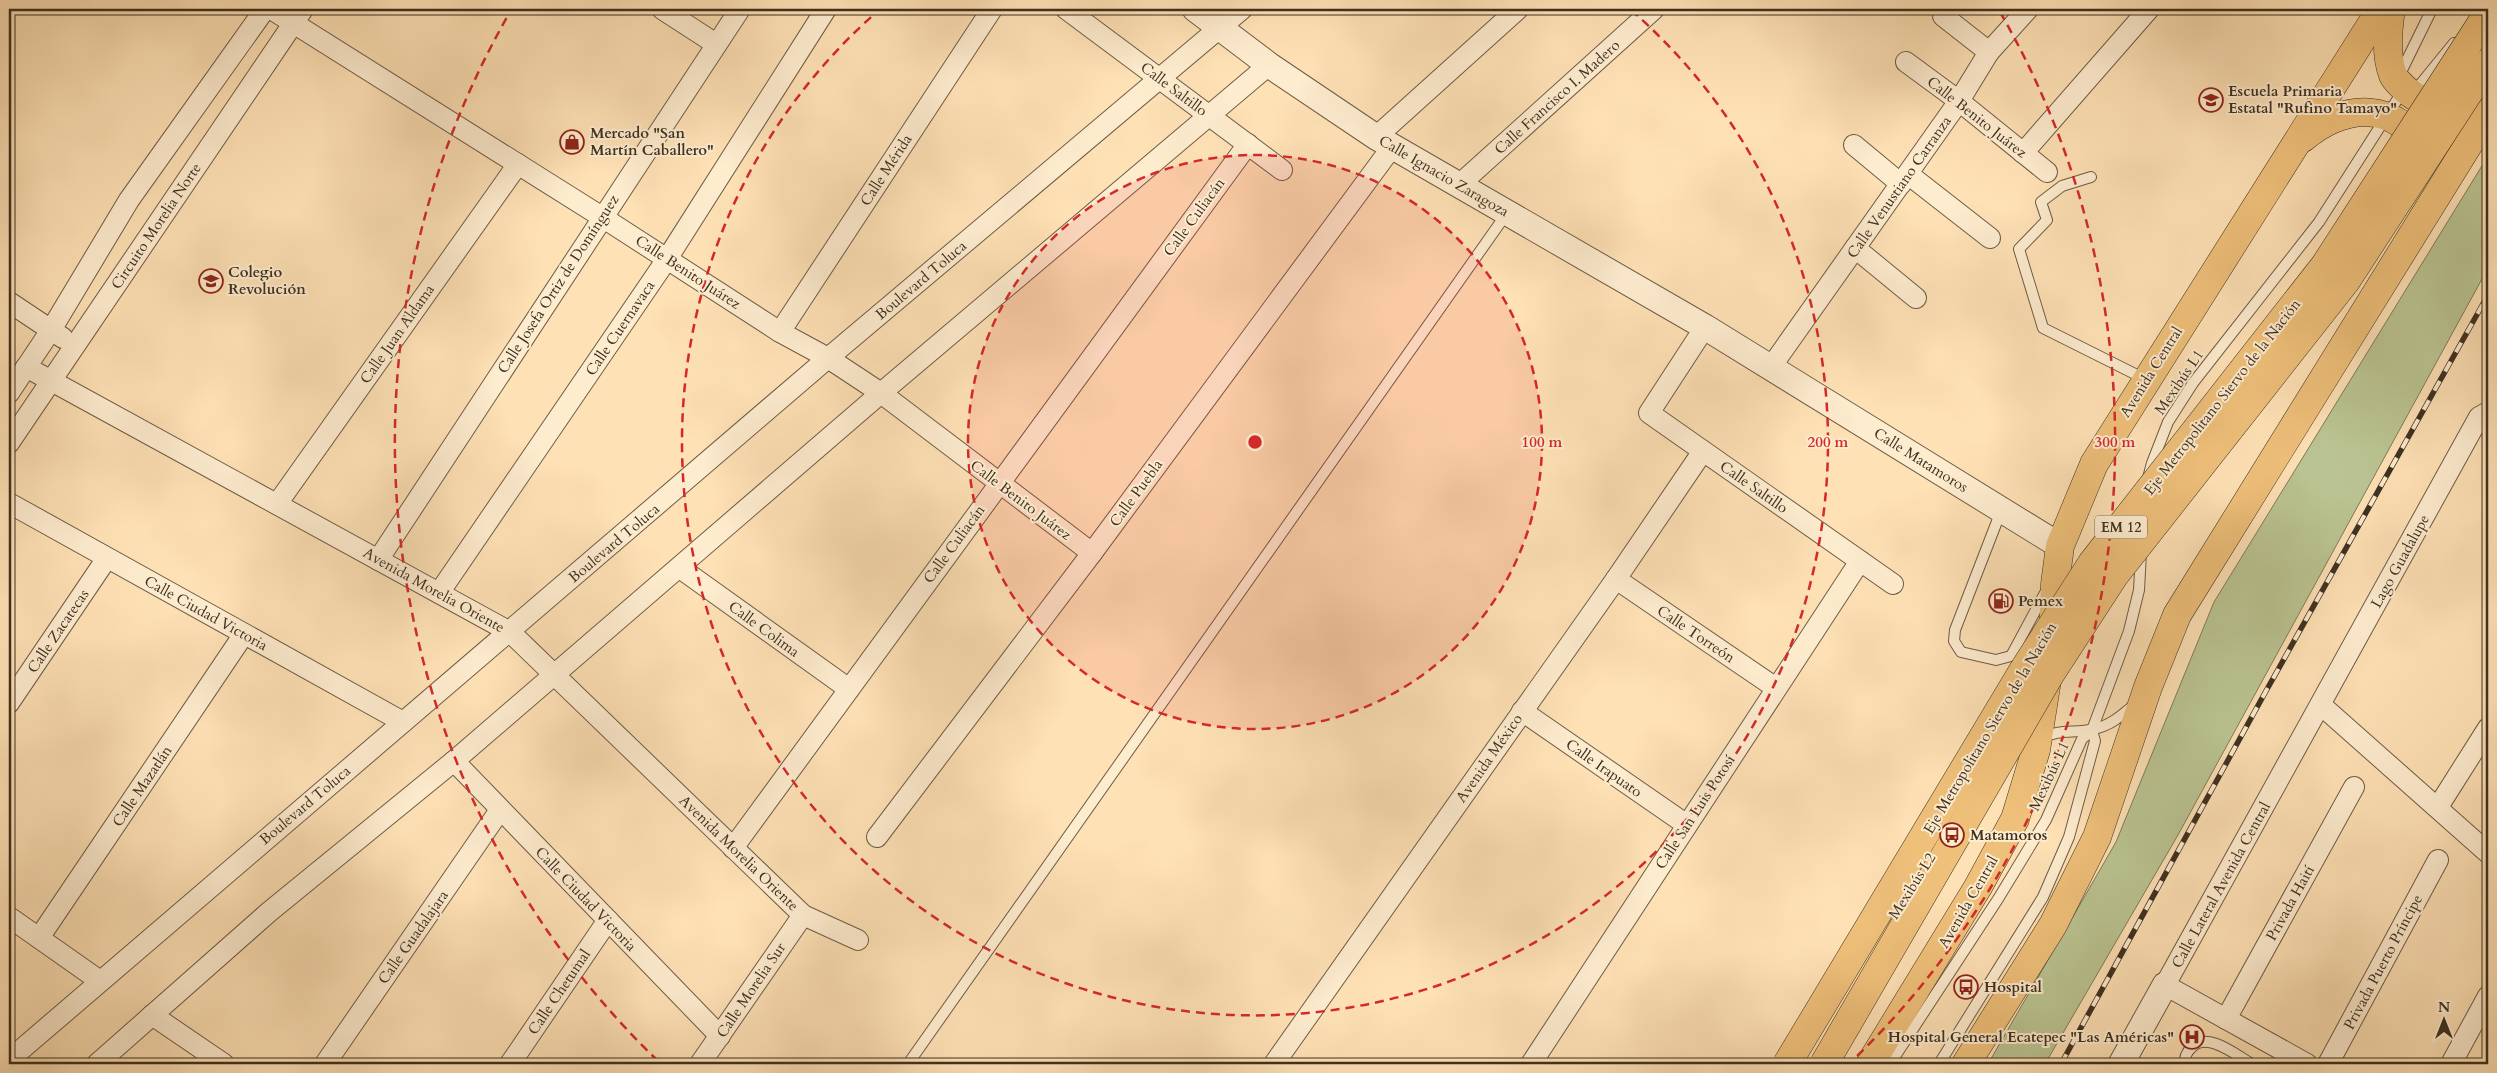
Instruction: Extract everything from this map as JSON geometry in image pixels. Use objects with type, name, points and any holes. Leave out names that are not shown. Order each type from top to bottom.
[{"type":"highway","name":"Avenida Central","points":[[1870,1064],[1978,887],[2015,819],[2053,644],[2058,558],[2094,464],[2381,9]]},
{"type":"highway","points":[[2390,9],[2388,46],[2398,97],[2399,121],[2415,136],[2424,152],[2428,171],[2427,192],[2418,227]]},
{"type":"highway","name":"Eje Metropolitano Siervo de la Nación","points":[[1787,1064],[2024,669],[2092,563],[2325,265],[2488,13]]},
{"type":"highway","name":"Eje Metropolitano Siervo de la Nación","points":[[1824,1064],[2051,673],[2114,576],[2346,281],[2488,63]]},
{"type":"highway","points":[[2298,142],[2329,122],[2351,115],[2372,112],[2398,97],[2415,98],[2434,104],[2456,104],[2488,92]]},
{"type":"highway","points":[[1966,1064],[2053,925],[2092,846],[2148,687],[2178,615],[2488,113]]},
{"type":"street","points":[[9,393],[51,330],[129,200],[264,9]]},
{"type":"street","name":"Calle Benito Juárez","points":[[271,9],[298,16],[518,164],[602,216],[780,332],[828,358],[881,393],[998,484],[1092,553]]},
{"type":"street","points":[[662,9],[716,44]]},
{"type":"street","name":"Calle Josefa Ortiz de Domínguez","points":[[378,560],[602,216],[740,9]]},
{"type":"street","name":"Calle Cuernavaca","points":[[439,593],[667,259],[826,9]]},
{"type":"street","name":"Calle Mérida","points":[[780,332],[992,9]]},
{"type":"street","name":"Calle Saltillo","points":[[1066,9],[1282,170]]},
{"type":"street","name":"Calle Ignacio Zaragoza","points":[[1195,9],[1269,65],[1384,142],[1705,327]]},
{"type":"street","name":"Boulevard Toluca","points":[[9,1060],[828,358],[1242,9]]},
{"type":"street","name":"Calle Puebla","points":[[877,837],[1092,553],[1384,142],[1518,9]]},
{"type":"street","name":"Calle Francisco I. Madero","points":[[1460,185],[1654,9]]},
{"type":"street","name":"Calle Venustiano Carranza","points":[[1771,367],[1959,101],[1989,52],[2028,9]]},
{"type":"street","points":[[2023,153],[2149,9]]},
{"type":"street","name":"Circuito Morelia Norte","points":[[9,443],[298,16]]},
{"type":"street","points":[[1943,16],[1989,52]]},
{"type":"street","name":"Calle Benito Juárez","points":[[1906,62],[1959,101],[2047,172]]},
{"type":"street","points":[[97,1064],[269,912],[454,761],[881,393],[1269,65]]},
{"type":"street","name":"Calle Culiacán","points":[[733,848],[1248,144]]},
{"type":"street","points":[[1854,146],[1990,238]]},
{"type":"street","name":"Calle Juan Aldama","points":[[277,504],[518,164]]},
{"type":"street","points":[[1855,248],[1916,298]]},
{"type":"street","points":[[9,302],[75,345]]},
{"type":"street","name":"Calle Saltillo","points":[[1705,327],[1649,413],[1893,584]]},
{"type":"street","name":"Calle Matamoros","points":[[1705,327],[2002,510],[2058,558]]},
{"type":"street","name":"Avenida Morelia Oriente","points":[[26,367],[510,632],[803,915],[858,940]]},
{"type":"street","name":"Lago Guadalupe","points":[[2321,705],[2483,414]]},
{"type":"street","name":"Avenida México","points":[[1274,1064],[1616,579],[1703,451]]},
{"type":"street","name":"Calle Ciudad Victoria","points":[[9,503],[403,722]]},
{"type":"street","name":"Calle Zacatecas","points":[[9,703],[107,558]]},
{"type":"street","name":"Calle San Luis Potosí","points":[[1531,1064],[1860,561]]},
{"type":"street","name":"Calle Colima","points":[[680,568],[849,690]]},
{"type":"street","name":"Calle Torreón","points":[[1616,579],[1776,688]]},
{"type":"street","name":"Calle Mazatlán","points":[[39,938],[244,634]]},
{"type":"street","points":[[2321,705],[2488,853]]},
{"type":"street","name":"Calle Lateral Avenida Central","points":[[2121,1064],[2321,705]]},
{"type":"street","name":"Calle Irapuato","points":[[1522,711],[1687,825]]},
{"type":"street","points":[[2438,807],[2488,728]]},
{"type":"street","name":"Calle Ciudad Victoria","points":[[454,761],[720,1036]]},
{"type":"street","name":"Privada Haití","points":[[2226,1019],[2354,787]]},
{"type":"street","name":"Calle Guadalajara","points":[[325,1064],[500,810]]},
{"type":"street","name":"Privada Puerto Príncipe","points":[[2328,1064],[2438,860]]},
{"type":"street","name":"Calle Morelia Sur","points":[[700,1064],[803,915]]},
{"type":"street","points":[[9,917],[100,981]]},
{"type":"street","name":"Calle Chetumal","points":[[510,1064],[608,920]]},
{"type":"street","points":[[2165,985],[2307,1064]]},
{"type":"street","points":[[2451,1064],[2488,996]]},
{"type":"street","points":[[152,1015],[224,1064]]},
{"type":"lane","name":"Mexibús L1","points":[[1890,1064],[1998,899],[2046,820],[2082,739],[2092,730],[2129,631],[2139,590],[2142,518],[2152,462],[2168,422],[2193,384],[2319,222],[2398,97],[2401,72],[2432,9]]},
{"type":"lane","name":"Mexibús L1","points":[[2398,97],[2419,86],[2481,9]]},
{"type":"lane","points":[[2091,177],[2062,186],[2041,202],[2047,220],[2019,249],[2043,328],[2146,379]]},
{"type":"lane","points":[[908,1064],[1507,212]]},
{"type":"lane","points":[[2002,510],[1955,630],[1954,641],[1961,652],[1996,660],[2011,656],[2058,558]]},
{"type":"lane","points":[[2031,745],[2049,734],[2067,730],[2092,730],[2113,723],[2135,704],[2148,687]]},
{"type":"lane","name":"Mexibús L1","points":[[1939,1064],[2043,897],[2069,837],[2095,741],[2092,730]]},
{"type":"lane","name":"Mexibús L2","points":[[1817,1064],[1958,841],[2002,780]]},
{"type":"lane","points":[[2185,1064],[2188,1051],[2195,1044],[2203,1041],[2214,1042],[2252,1064]]},
{"type":"green space","points":[[2488,156],[2488,268],[2178,835],[2045,1064],[1988,1064],[2116,842],[2214,602]]},
{"type":"railway","points":[[2061,1064],[2266,691],[2488,295]]},
{"type":"place","name":"Escuela Primaria Estatal \"Rufino Tamayo\"","points":[[2211,100]]},
{"type":"place","name":"Mercado \"San Martín Caballero\"","points":[[572,142]]},
{"type":"place","name":"Colegio Revolución","points":[[211,281]]},
{"type":"place","name":"Pemex","points":[[2001,601]]},
{"type":"place","name":"Matamoros","points":[[1952,835]]},
{"type":"place","name":"Hospital","points":[[1966,987]]},
{"type":"place","name":"Hospital General Ecatepec \"Las Américas\"","points":[[2192,1037]]}]
